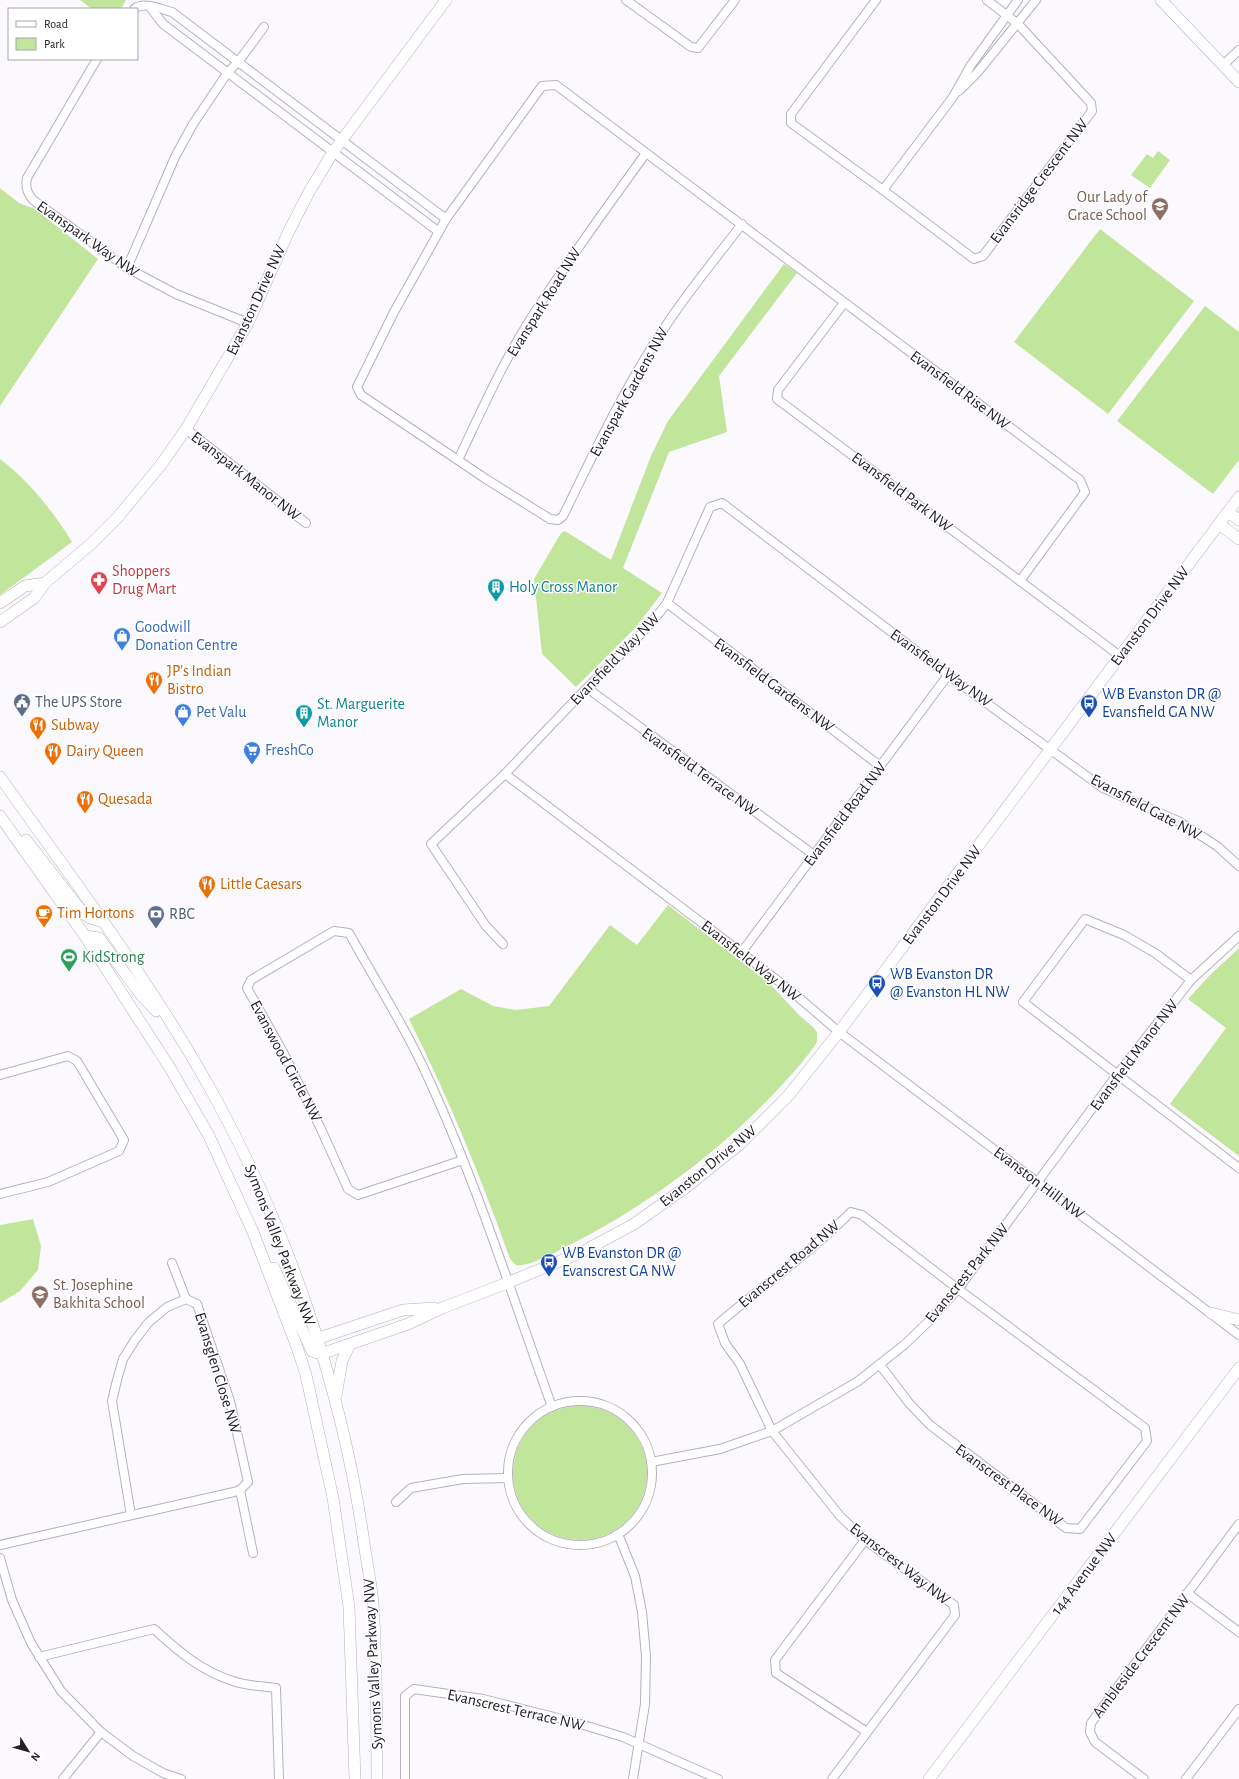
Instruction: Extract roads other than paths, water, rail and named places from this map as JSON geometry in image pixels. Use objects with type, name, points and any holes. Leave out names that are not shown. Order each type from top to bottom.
[{"type":"main road","name":"Evanston Drive NW","points":[[0,622],[34,598],[45,583],[92,543],[118,518],[160,466],[186,429],[248,323],[288,233],[309,192],[333,152],[446,0]]},
{"type":"main road","points":[[1161,0],[1239,82]]},
{"type":"main road","name":"Evanston Drive NW","points":[[322,1354],[408,1324],[442,1308],[508,1283],[582,1252],[634,1224],[686,1188],[740,1144],[788,1096],[839,1032],[1239,497]]},
{"type":"main road","points":[[1228,512],[1239,520]]},
{"type":"main road","points":[[1219,524],[1239,539]]},
{"type":"main road","points":[[0,603],[25,586],[45,583]]},
{"type":"main road","name":"Symons Valley Parkway NW","points":[[0,777],[104,922],[171,1025],[217,1100],[248,1163],[276,1226],[299,1285],[312,1340],[322,1354],[336,1398],[359,1502],[372,1601],[377,1690],[377,1779]]},
{"type":"main road","points":[[0,815],[21,834],[83,913],[90,918],[104,922]]},
{"type":"main road","name":"Symons Valley Parkway NW","points":[[0,815],[85,936],[170,1068],[209,1136],[253,1232],[297,1346],[306,1375],[333,1498],[349,1608],[355,1779]]},
{"type":"main road","points":[[85,936],[99,938],[141,995],[171,1025]]},
{"type":"main road","points":[[232,1186],[260,1236],[312,1340]]},
{"type":"main road","name":"Evanston Drive NW","points":[[297,1346],[403,1310],[442,1308]]},
{"type":"main road","points":[[1211,1313],[1239,1320]]},
{"type":"main road","points":[[336,1398],[342,1361],[350,1344]]},
{"type":"main road","name":"144 Avenue NW","points":[[929,1779],[1239,1368]]},
{"type":"street","points":[[626,0],[691,47],[698,48],[735,0]]},
{"type":"street","points":[[876,0],[790,114],[792,123],[883,190],[952,97],[970,65],[1018,0]]},
{"type":"street","name":"Evansridge Crescent NW","points":[[883,190],[974,259],[983,256],[1092,111],[1091,103],[1018,24],[987,0]]},
{"type":"street","points":[[952,97],[978,73],[1036,0]]},
{"type":"street","points":[[136,8],[145,5],[172,12],[446,219]]},
{"type":"street","points":[[150,7],[163,24],[439,232]]},
{"type":"street","points":[[127,268],[175,157],[193,124],[228,72],[238,62],[264,27]]},
{"type":"street","points":[[1223,65],[1239,50]]},
{"type":"street","name":"Evanspark Way NW","points":[[96,60],[27,178],[26,190],[33,200],[127,268],[176,294],[248,323]]},
{"type":"street","name":"Evanspark Gardens NW","points":[[556,85],[742,224],[667,323],[611,417],[563,516],[558,520],[550,519],[458,460],[361,395],[357,387],[394,312],[446,219],[542,86],[556,85]]},
{"type":"street","name":"Evanspark Road NW","points":[[458,460],[495,383],[528,324],[573,253],[646,153]]},
{"type":"street","name":"Evansfield Rise NW","points":[[742,224],[844,303],[1080,480],[1085,492],[1020,581]]},
{"type":"street","name":"Evansfield Park NW","points":[[844,303],[778,390],[778,399],[1120,656]]},
{"type":"street","name":"Evanspark Manor NW","points":[[186,429],[306,523]]},
{"type":"street","name":"Evansfield Way NW","points":[[839,1032],[790,990],[741,952],[505,774],[587,688],[642,634],[667,603],[710,507],[722,504],[1050,750]]},
{"type":"street","name":"Evansfield Gardens NW","points":[[667,603],[880,766]]},
{"type":"street","name":"Evansfield Road NW","points":[[741,952],[948,675]]},
{"type":"street","name":"Evansfield Terrace NW","points":[[587,688],[814,855]]},
{"type":"street","name":"Evansfield Gate NW","points":[[1050,750],[1103,788],[1164,814],[1198,833],[1217,846],[1239,866]]},
{"type":"street","points":[[503,944],[486,926],[431,844],[505,774]]},
{"type":"street","points":[[1191,980],[1155,953],[1124,935],[1085,919],[1023,1002],[1239,1168]]},
{"type":"street","name":"Evanswood Circle NW","points":[[463,1160],[358,1195],[348,1189],[320,1127],[283,1052],[247,988],[251,980],[334,931],[349,933],[406,1034],[429,1080],[463,1160],[486,1218],[552,1407]]},
{"type":"street","name":"Evansfield Manor NW","points":[[1038,1182],[1117,1075],[1191,980],[1239,936]]},
{"type":"street","name":"Evanston Hill NW","points":[[839,1032],[1239,1334]]},
{"type":"street","points":[[0,1075],[68,1056],[77,1061],[124,1140],[119,1151],[48,1182],[0,1194]]},
{"type":"street","name":"Evanscrest Park NW","points":[[651,1462],[720,1449],[772,1431],[830,1398],[880,1365],[927,1323],[958,1289],[1038,1182]]},
{"type":"street","name":"Evanscrest Road NW","points":[[772,1431],[740,1364],[726,1343],[718,1324],[831,1233],[851,1212],[862,1215],[872,1222],[958,1289]]},
{"type":"street","points":[[172,1263],[186,1298]]},
{"type":"street","name":"Evanscrest Place NW","points":[[880,1365],[918,1413],[946,1438],[1066,1528],[1080,1529],[1147,1442],[1145,1428],[958,1289]]},
{"type":"street","name":"Evansglen Close NW","points":[[131,1515],[112,1401],[117,1380],[123,1359],[134,1340],[148,1323],[167,1307],[186,1298],[198,1304],[230,1401],[248,1482],[240,1490]]},
{"type":"street","points":[[570,1402],[589,1402],[612,1409],[622,1416],[636,1428],[645,1444],[651,1462],[651,1483],[645,1503],[634,1520],[618,1534],[595,1544],[570,1545],[547,1538],[527,1523],[513,1502],[508,1478],[510,1456],[518,1435],[533,1418],[552,1407],[570,1402]]},
{"type":"street","name":"Evanscrest Way NW","points":[[772,1431],[840,1516],[865,1540],[954,1606],[955,1615],[832,1779]]},
{"type":"street","points":[[396,1502],[411,1488],[463,1479],[508,1478]]},
{"type":"street","points":[[0,1545],[240,1490],[253,1553]]},
{"type":"street","name":"Ambleside Crescent NW","points":[[1144,1779],[1095,1742],[1091,1736],[1090,1727],[1093,1719],[1239,1524]]},
{"type":"street","points":[[618,1534],[635,1576],[642,1612],[646,1656],[645,1704],[633,1779]]},
{"type":"street","points":[[865,1540],[775,1660],[776,1673],[867,1732]]},
{"type":"street","points":[[0,1558],[12,1600],[30,1643],[60,1691],[101,1732],[134,1756],[163,1773],[181,1779]]},
{"type":"street","points":[[1187,1593],[1239,1632]]},
{"type":"street","points":[[39,1656],[154,1629],[181,1653],[204,1668],[234,1682],[276,1688],[279,1779]]},
{"type":"street","name":"Evanscrest Terrace NW","points":[[405,1779],[405,1696],[414,1689],[483,1699],[574,1722],[623,1737],[639,1744]]},
{"type":"street","points":[[1186,1779],[1239,1709]]},
{"type":"street","points":[[63,1779],[101,1732]]},
{"type":"street","points":[[639,1744],[718,1779]]},
{"type":"place","name":"Our Lady of Grace School","points":[[1160,221]]},
{"type":"place","name":"Shoppers Drug Mart","points":[[99,595]]},
{"type":"place","name":"Holy Cross Manor","points":[[496,602]]},
{"type":"place","name":"Goodwill Donation Centre","points":[[122,651]]},
{"type":"place","name":"JP's Indian Bistro","points":[[154,695]]},
{"type":"place","name":"The UPS Store","points":[[22,717]]},
{"type":"place","name":"WB Evanston DR @ Evansfield GA NW","points":[[1089,718]]},
{"type":"place","name":"Pet Valu","points":[[183,727]]},
{"type":"place","name":"St. Marguerite Manor","points":[[304,728]]},
{"type":"place","name":"Subway","points":[[38,740]]},
{"type":"place","name":"FreshCo","points":[[252,765]]},
{"type":"place","name":"Dairy Queen","points":[[53,766]]},
{"type":"place","name":"Quesada","points":[[85,814]]},
{"type":"place","name":"Little Caesars","points":[[207,899]]},
{"type":"place","name":"Tim Hortons","points":[[44,928]]},
{"type":"place","name":"RBC","points":[[156,929]]},
{"type":"place","name":"KidStrong","points":[[69,972]]},
{"type":"place","name":"WB Evanston DR @ Evanston HL NW","points":[[877,998]]},
{"type":"place","name":"WB Evanston DR @ Evanscrest GA NW","points":[[549,1277]]},
{"type":"place","name":"St. Josephine Bakhita School","points":[[40,1309]]}]
